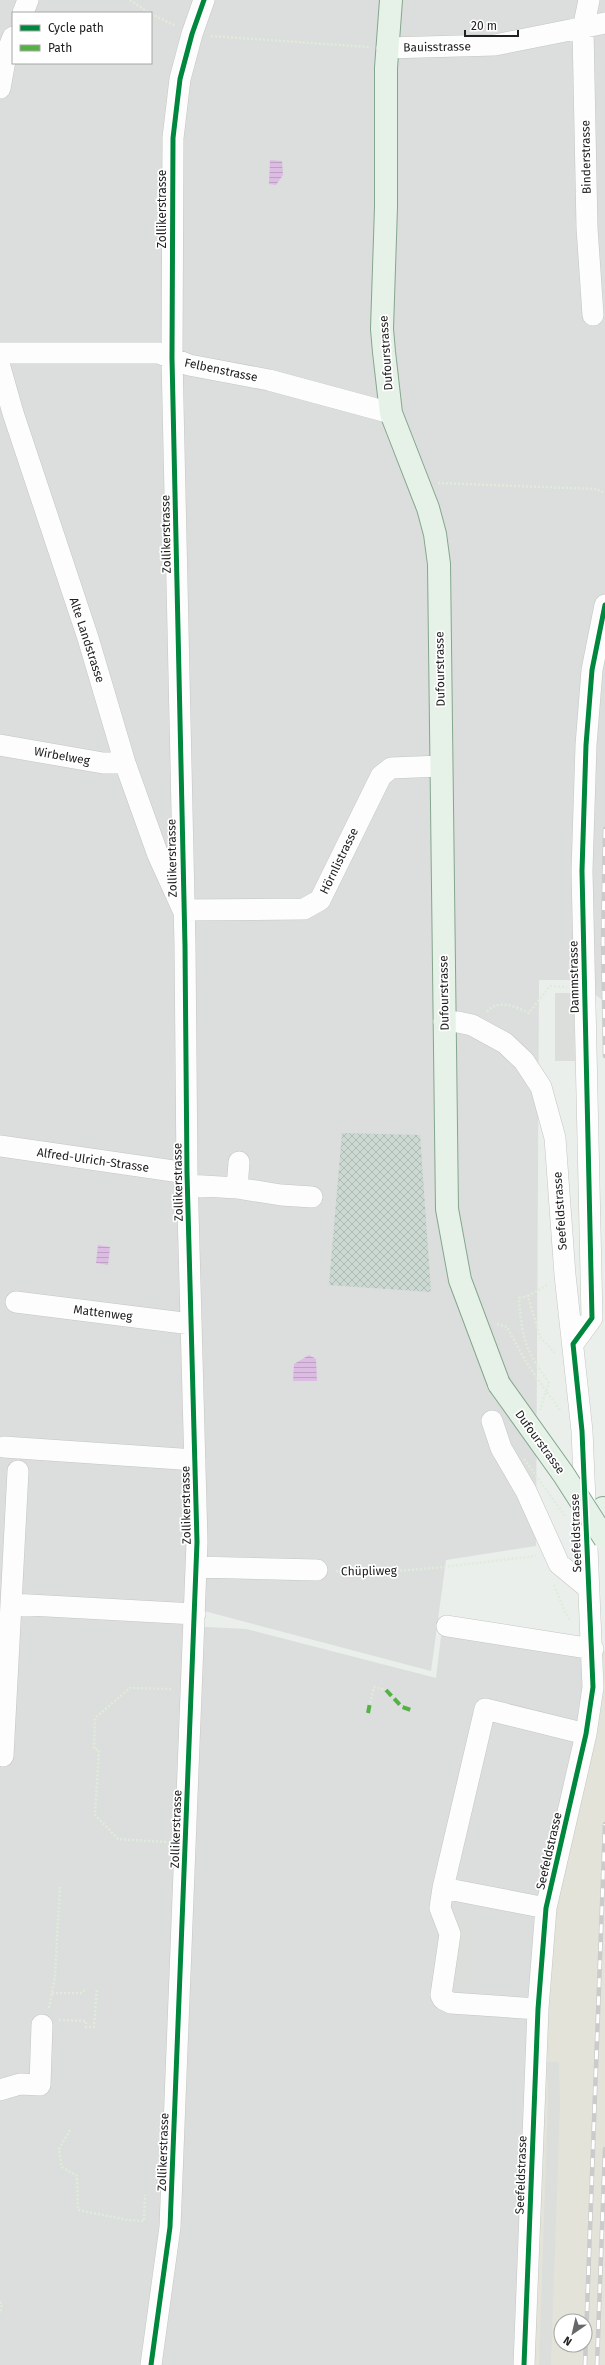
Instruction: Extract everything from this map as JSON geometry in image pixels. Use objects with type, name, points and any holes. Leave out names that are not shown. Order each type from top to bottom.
[{"type":"main road","name":"Dufourstrasse","points":[[391,0],[387,48],[386,207],[382,329],[391,414],[426,502],[435,534],[439,564],[447,1209],[460,1280],[483,1341],[504,1380],[605,1539]]},
{"type":"main road","name":"Dufourstrasse","points":[[504,1380],[605,1511]]},
{"type":"street","points":[[23,12],[28,0]]},
{"type":"street","name":"Zollikerstrasse","points":[[151,2365],[170,2227],[196,1567],[195,1460],[187,1179],[172,358],[173,138],[180,79],[192,34],[204,0]]},
{"type":"street","name":"Binderstrasse","points":[[589,0],[583,29],[587,228],[594,315]]},
{"type":"street","name":"Bauisstrasse","points":[[387,48],[495,45],[583,29],[605,23]]},
{"type":"street","points":[[0,88],[6,55],[12,40]]},
{"type":"street","name":"Felbenstrasse","points":[[0,353],[159,354],[189,365],[269,380],[391,414]]},
{"type":"street","name":"Alte Landstrasse","points":[[0,367],[13,413],[88,638],[125,763],[158,855],[183,910]]},
{"type":"street","name":"Dammstrasse","points":[[574,1353],[592,1318],[582,872],[586,745],[592,670],[605,605]]},
{"type":"street","name":"Wirbelweg","points":[[0,745],[103,763],[125,763]]},
{"type":"street","name":"Hörnlistrasse","points":[[183,910],[304,909],[320,900],[381,776],[391,768],[441,766]]},
{"type":"street","name":"Seefeldstrasse","points":[[444,1022],[458,1022],[472,1025],[505,1043],[524,1061],[541,1086],[555,1138],[565,1275],[582,1431],[588,1587],[593,1649],[593,1687],[586,1734],[546,1908],[538,2009],[524,2365]]},
{"type":"street","name":"Alfred-Ulrich-Strasse","points":[[0,1146],[237,1188],[280,1195],[312,1197]]},
{"type":"street","points":[[237,1188],[239,1162]]},
{"type":"street","name":"Mattenweg","points":[[16,1302],[191,1324]]},
{"type":"street","points":[[492,1422],[501,1448],[526,1491],[559,1564],[588,1587]]},
{"type":"street","points":[[4,1447],[195,1460]]},
{"type":"street","points":[[3,1756],[18,1471]]},
{"type":"street","points":[[196,1567],[317,1570]]},
{"type":"street","points":[[11,1604],[195,1614]]},
{"type":"street","points":[[447,1626],[593,1649]]},
{"type":"street","points":[[538,2009],[451,2003],[443,1999],[442,1995],[450,1934],[440,1908],[443,1888],[485,1709],[586,1734]]},
{"type":"street","points":[[443,1888],[546,1908]]},
{"type":"street","points":[[0,2090],[20,2084],[40,2085],[44,2022]]},
{"type":"path","points":[[130,0],[147,12]]},
{"type":"path","points":[[152,15],[192,34],[387,48]]},
{"type":"path","points":[[446,483],[596,489],[605,493]]},
{"type":"path","points":[[485,1016],[491,1008],[498,1005],[513,1006],[529,1013],[550,986],[584,988]]},
{"type":"path","points":[[540,1289],[528,1296],[519,1298],[522,1337],[536,1364],[549,1383],[546,1391]]},
{"type":"path","points":[[528,1296],[540,1337],[548,1348],[558,1356],[574,1353]]},
{"type":"path","points":[[496,1324],[507,1327],[526,1362],[561,1412]]},
{"type":"path","points":[[370,1704],[374,1687],[386,1690]]},
{"type":"path","points":[[168,1842],[118,1839],[95,1815],[99,1750],[94,1749],[95,1718],[130,1688],[176,1689]]},
{"type":"path","points":[[60,1887],[52,1993],[44,2022],[86,2021],[86,2027],[94,2027],[97,1989]]},
{"type":"path","points":[[52,1993],[82,1993],[86,1988]]},
{"type":"path","points":[[70,2130],[59,2149],[62,2167],[77,2176],[78,2210],[128,2220],[144,2221],[145,2195]]},
{"type":"path","points":[[0,2302],[2,2305],[0,2314]]},
{"type":"shaded area","points":[[0,0],[605,0],[605,1002],[576,980],[539,980],[536,1546],[446,1560],[431,1671],[204,1611],[199,1451],[0,1444]]},
{"type":"shaded area","points":[[270,160],[282,161],[283,175],[276,185],[269,184]]},
{"type":"shaded area","points":[[555,993],[574,993],[575,1061],[555,1061]]},
{"type":"shaded area","points":[[342,1133],[420,1135],[431,1292],[329,1285]]},
{"type":"shaded area","points":[[98,1245],[110,1247],[108,1265],[96,1263]]},
{"type":"shaded area","points":[[309,1355],[316,1359],[317,1381],[293,1381],[294,1364]]},
{"type":"shaded area","points":[[0,1453],[185,1465],[188,1557],[186,1626],[246,1629],[436,1678],[443,1620],[601,1655],[517,2365],[0,2365]]},
{"type":"shaded area","points":[[602,1651],[605,1651],[605,2365],[534,2365],[550,1967],[555,1915]]},
{"type":"shaded area","points":[[458,1922],[471,1923],[467,1991],[454,1990]]},
{"type":"shaded area","points":[[547,2062],[559,2062],[560,2103],[551,2365],[539,2365],[548,2102]]},
{"type":"railway","points":[[605,829],[603,941],[605,1056]]},
{"type":"railway","points":[[585,2365],[605,1824]]},
{"type":"railway","points":[[597,2365],[605,2149]]},
{"type":"marked path","points":[[386,1690],[402,1707],[411,1710]]},
{"type":"marked path","points":[[368,1713],[370,1703]]},
{"type":"cycle path","points":[[151,2365],[170,2227],[197,1542],[187,1173],[185,946],[172,358],[173,138],[180,79],[192,34],[204,0]]},
{"type":"cycle path","points":[[524,2365],[538,2009],[546,1908],[586,1734],[593,1687],[582,1431],[573,1344],[592,1318],[582,871],[586,745],[592,670],[605,605]]}]
